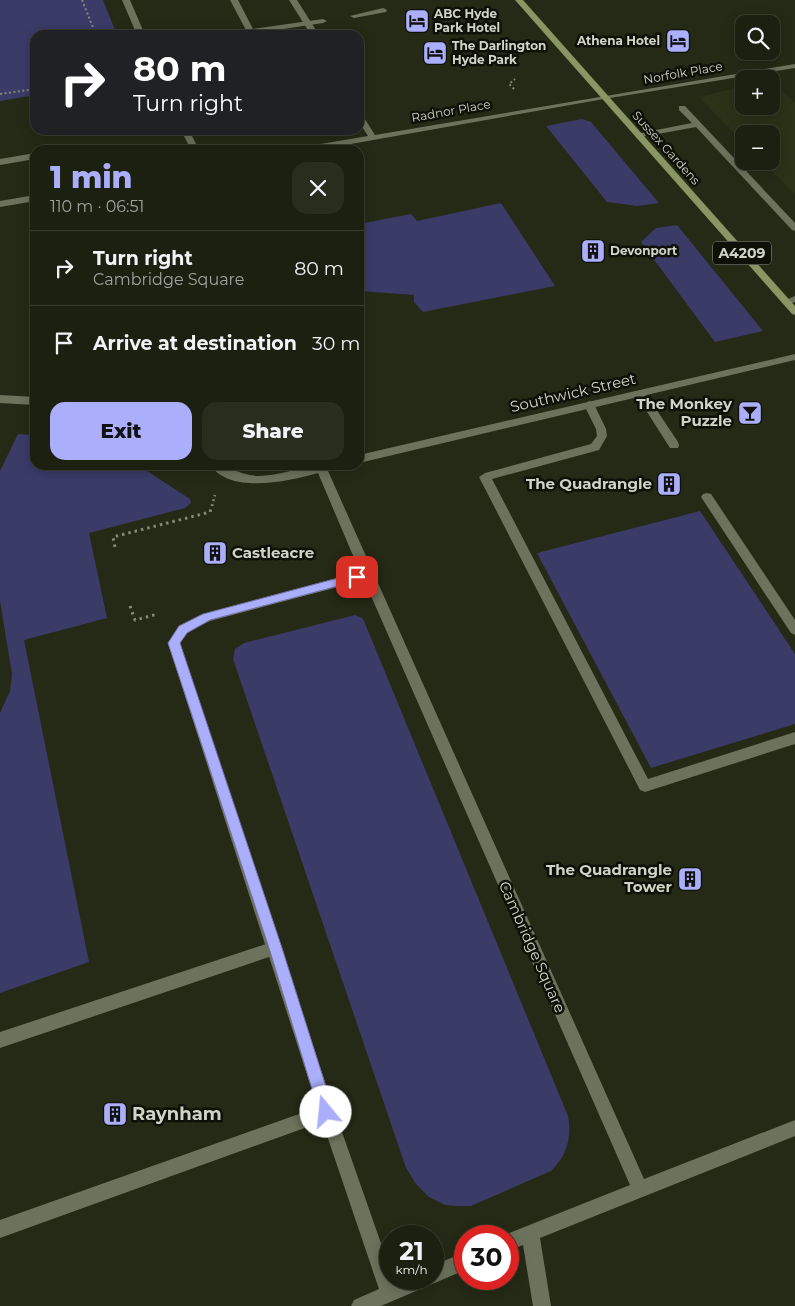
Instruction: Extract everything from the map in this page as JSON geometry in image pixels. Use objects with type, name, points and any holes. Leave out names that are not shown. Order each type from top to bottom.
[{"type":"main road","name":"Sussex Gardens","points":[[519,0],[639,136],[790,300],[795,312]]},
{"type":"street","points":[[126,0],[139,30]]},
{"type":"street","points":[[234,0],[250,30]]},
{"type":"street","points":[[293,0],[312,30]]},
{"type":"street","points":[[354,16],[383,10]]},
{"type":"street","points":[[265,30],[323,21]]},
{"type":"street","name":"Norfolk Place","points":[[604,97],[786,70],[795,66]]},
{"type":"street","name":"Radnor Place","points":[[332,145],[604,97]]},
{"type":"street","points":[[682,108],[795,228]]},
{"type":"street","points":[[639,136],[699,124]]},
{"type":"street","points":[[364,125],[372,138]]},
{"type":"street","points":[[0,162],[30,157]]},
{"type":"street","points":[[0,204],[30,199]]},
{"type":"street","name":"Southwick Street","points":[[364,458],[795,357]]},
{"type":"street","points":[[640,393],[674,445]]},
{"type":"street","points":[[0,399],[30,401]]},
{"type":"street","points":[[589,405],[601,429],[602,436],[595,447],[485,477],[645,786],[795,738]]},
{"type":"street","points":[[224,470],[252,480],[267,480],[312,470]]},
{"type":"street","name":"Cambridge Square","points":[[322,470],[640,1189]]},
{"type":"street","points":[[707,497],[795,630]]},
{"type":"street","points":[[367,574],[207,617],[183,629],[174,643],[275,948],[326,1112],[390,1294]]},
{"type":"street","points":[[0,1040],[275,948]]},
{"type":"street","points":[[0,1229],[326,1112]]},
{"type":"street","points":[[519,1237],[795,1128]]},
{"type":"street","points":[[530,1232],[542,1306]]},
{"type":"street","points":[[360,1306],[399,1290]]},
{"type":"path","points":[[82,0],[94,30]]},
{"type":"path","points":[[0,94],[30,90]]},
{"type":"path","points":[[115,547],[113,538],[210,512],[219,470]]},
{"type":"shaded area","points":[[0,0],[103,0],[115,30],[30,30],[30,96],[0,101]]},
{"type":"shaded area","points":[[735,88],[735,115],[780,115],[780,89],[795,103],[795,195],[771,170],[780,170],[780,125],[735,125],[735,134],[699,97]]},
{"type":"shaded area","points":[[582,119],[591,122],[659,203],[637,206],[607,202],[546,126]]},
{"type":"shaded area","points":[[501,203],[555,286],[423,312],[414,302],[414,295],[364,291],[364,223],[411,214],[417,221]]},
{"type":"shaded area","points":[[677,225],[763,331],[715,342],[641,242],[656,228]]},
{"type":"shaded area","points":[[18,434],[30,435],[30,470],[146,470],[190,499],[191,503],[185,508],[89,533],[107,618],[24,640],[89,962],[0,993],[0,713],[10,691],[12,674],[0,601],[0,471]]},
{"type":"shaded area","points":[[700,511],[795,654],[795,724],[651,768],[537,553]]},
{"type":"shaded area","points":[[355,615],[364,621],[568,1116],[569,1139],[567,1146],[561,1159],[551,1171],[471,1206],[445,1205],[429,1197],[416,1184],[406,1168],[233,659],[235,649],[244,643]]},
{"type":"place","name":"ABC Hyde Park Hotel","points":[[417,21]]},
{"type":"place","name":"Athena Hotel","points":[[678,41]]},
{"type":"place","name":"The Darlington Hyde Park","points":[[435,53]]},
{"type":"place","name":"Devonport","points":[[593,251]]},
{"type":"place","name":"The Monkey Puzzle","points":[[750,413]]},
{"type":"place","name":"The Quadrangle","points":[[669,484]]},
{"type":"place","name":"Castleacre","points":[[215,553]]},
{"type":"place","name":"The Quadrangle Tower","points":[[690,879]]},
{"type":"place","name":"Raynham","points":[[115,1114]]},
{"type":"route","points":[[326,1112],[275,948],[174,643],[183,629],[207,617],[357,577]]}]
